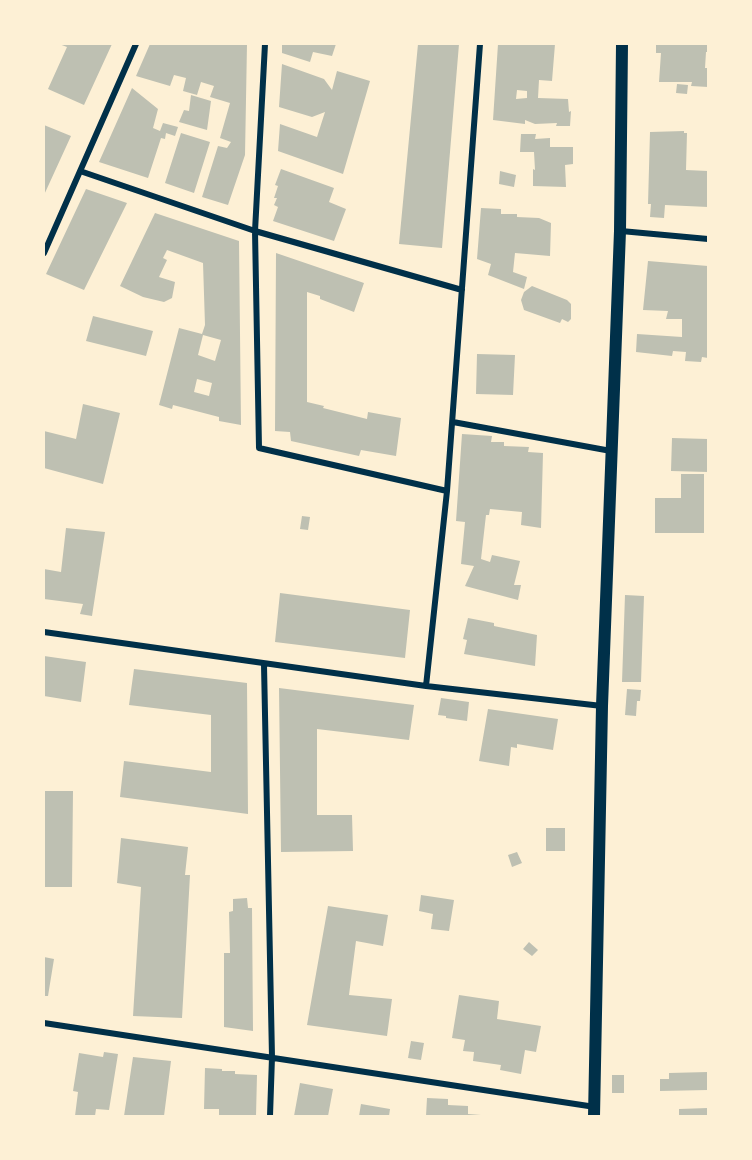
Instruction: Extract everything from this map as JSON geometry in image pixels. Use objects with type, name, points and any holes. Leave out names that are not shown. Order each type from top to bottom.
[{"type":"main road","points":[[594,1112],[602,706],[620,231],[622,44]]},
{"type":"street","points":[[44,253],[136,44]]},
{"type":"street","points":[[265,44],[255,231],[259,448],[447,491]]},
{"type":"street","points":[[426,686],[453,422],[480,44]]},
{"type":"street","points":[[80,171],[255,231],[462,290]]},
{"type":"street","points":[[620,231],[708,239]]},
{"type":"street","points":[[44,232],[52,236]]},
{"type":"street","points":[[453,422],[612,451]]},
{"type":"street","points":[[44,632],[264,665],[602,706]]},
{"type":"street","points":[[264,665],[272,1057],[270,1116]]},
{"type":"street","points":[[44,1023],[272,1057],[594,1112]]},
{"type":"building","points":[[59,44],[112,44],[84,105],[48,89],[67,47]]},
{"type":"building","points":[[150,44],[247,44],[245,155],[228,205],[202,197],[218,146],[227,148],[231,142],[220,138],[230,103],[210,97],[214,86],[201,82],[197,95],[183,91],[186,78],[174,75],[170,86],[136,76]]},
{"type":"building","points":[[282,44],[336,44],[332,56],[313,52],[310,62],[282,53]]},
{"type":"building","points":[[418,44],[459,44],[442,248],[399,244]]},
{"type":"building","points":[[498,44],[555,44],[552,81],[539,80],[538,98],[568,99],[569,112],[571,111],[570,126],[556,126],[557,123],[535,124],[525,120],[525,124],[493,120]],"holes":[[[517,90],[527,91],[527,98],[516,99]]]},
{"type":"building","points":[[656,44],[708,44],[705,68],[708,68],[708,87],[691,86],[692,82],[659,82],[661,53],[656,53]]},
{"type":"building","points":[[282,64],[324,79],[332,90],[337,71],[370,81],[343,174],[278,151],[280,124],[317,137],[325,112],[312,117],[279,107]]},
{"type":"building","points":[[677,84],[688,85],[687,94],[676,93]]},
{"type":"building","points":[[132,88],[158,109],[153,128],[160,131],[163,123],[178,127],[175,136],[166,133],[165,139],[161,138],[148,178],[99,162]]},
{"type":"building","points":[[191,95],[211,101],[207,130],[179,122],[184,110],[189,111]]},
{"type":"building","points":[[44,125],[71,136],[44,195]]},
{"type":"building","points":[[684,131],[687,133],[686,170],[708,171],[708,207],[665,205],[664,218],[650,217],[651,204],[648,204],[650,132]]},
{"type":"building","points":[[181,133],[210,142],[194,193],[165,183]]},
{"type":"building","points":[[521,134],[536,134],[535,139],[550,138],[550,147],[573,147],[573,164],[565,165],[566,187],[533,186],[534,152],[520,152]]},
{"type":"building","points":[[281,169],[334,188],[329,202],[346,209],[334,241],[273,221],[278,207],[274,205],[278,186],[275,185]]},
{"type":"building","points":[[500,171],[516,175],[514,187],[499,184]]},
{"type":"building","points":[[86,189],[127,203],[84,290],[46,274]]},
{"type":"building","points":[[481,208],[501,209],[501,214],[517,214],[517,217],[539,218],[551,223],[550,256],[515,253],[513,272],[527,277],[524,289],[488,275],[491,264],[477,259]]},
{"type":"building","points":[[155,213],[239,241],[241,425],[219,421],[219,417],[173,405],[172,409],[159,405],[179,328],[202,334],[205,325],[203,263],[167,250],[163,258],[167,260],[159,277],[175,282],[172,298],[164,302],[143,297],[120,286]],"holes":[[[203,335],[221,340],[215,361],[198,355]],[[197,379],[212,383],[209,396],[194,392]]]},
{"type":"building","points":[[276,253],[364,283],[354,312],[307,292],[307,402],[367,419],[368,412],[401,418],[396,456],[361,450],[359,456],[291,441],[290,432],[275,431]]},
{"type":"building","points":[[648,261],[708,266],[708,358],[702,357],[701,362],[685,361],[686,352],[673,351],[672,356],[636,352],[637,334],[682,337],[682,319],[666,319],[668,311],[643,310]]},
{"type":"building","points":[[532,286],[567,300],[571,304],[571,319],[568,322],[562,319],[560,323],[524,310],[521,300],[524,292]]},
{"type":"building","points":[[93,316],[153,331],[146,356],[86,341]]},
{"type":"building","points":[[477,354],[515,355],[513,395],[476,394]]},
{"type":"building","points":[[83,404],[120,413],[103,484],[44,468],[44,431],[76,439]]},
{"type":"building","points":[[462,434],[492,436],[491,442],[504,442],[504,446],[529,447],[528,452],[543,453],[541,528],[521,525],[522,512],[490,509],[489,515],[486,515],[481,559],[490,562],[492,555],[520,561],[514,585],[521,585],[518,600],[465,586],[474,566],[461,564],[465,522],[456,521]]},
{"type":"building","points":[[672,438],[708,439],[708,472],[671,471]]},
{"type":"building","points":[[681,474],[704,474],[704,533],[655,533],[655,498],[681,498]]},
{"type":"building","points":[[302,516],[310,517],[308,530],[300,529]]},
{"type":"building","points":[[66,528],[105,532],[92,616],[80,614],[83,604],[44,599],[44,569],[61,572]]},
{"type":"building","points":[[280,593],[410,610],[405,658],[275,642]]},
{"type":"building","points":[[625,595],[644,596],[641,682],[622,682]]},
{"type":"building","points":[[468,618],[537,635],[535,666],[464,654],[467,640],[463,639]]},
{"type":"building","points":[[44,656],[86,662],[81,702],[44,696]]},
{"type":"building","points":[[134,669],[247,683],[248,814],[120,797],[124,761],[211,772],[211,715],[129,705]]},
{"type":"building","points":[[279,688],[414,705],[409,740],[317,729],[317,815],[352,815],[353,851],[281,852]]},
{"type":"building","points":[[627,689],[641,690],[640,701],[637,701],[636,716],[625,715]]},
{"type":"building","points":[[441,698],[469,702],[467,721],[438,715]]},
{"type":"building","points":[[488,709],[558,719],[553,750],[517,744],[517,748],[511,747],[509,766],[479,761]]},
{"type":"building","points":[[44,791],[73,791],[72,887],[44,887]]},
{"type":"building","points":[[546,828],[565,828],[565,851],[546,851]]},
{"type":"building","points":[[121,838],[188,847],[185,875],[190,875],[182,1018],[133,1016],[141,887],[117,883]]},
{"type":"building","points":[[517,852],[522,863],[512,867],[508,855]]},
{"type":"building","points":[[421,895],[454,900],[449,931],[431,929],[433,914],[419,911]]},
{"type":"building","points":[[247,898],[248,908],[252,908],[253,1031],[224,1027],[224,953],[230,953],[229,912],[233,911],[233,899]]},
{"type":"building","points":[[328,906],[388,915],[383,946],[356,941],[349,995],[392,999],[387,1036],[307,1025]]},
{"type":"building","points":[[529,942],[538,950],[532,956],[523,949]]},
{"type":"building","points":[[44,957],[54,959],[48,996],[44,996]]},
{"type":"building","points":[[459,995],[499,1001],[497,1019],[541,1026],[536,1052],[525,1050],[521,1074],[500,1070],[501,1065],[473,1061],[474,1052],[463,1051],[465,1040],[452,1038]]},
{"type":"building","points":[[411,1041],[424,1043],[421,1060],[408,1058]]},
{"type":"building","points":[[104,1052],[118,1054],[109,1110],[96,1109],[95,1116],[75,1116],[78,1092],[73,1091],[79,1053],[103,1057]]},
{"type":"building","points":[[133,1057],[171,1061],[164,1116],[124,1116]]},
{"type":"building","points":[[205,1068],[235,1071],[235,1074],[257,1075],[256,1116],[219,1116],[219,1109],[204,1109]]},
{"type":"building","points":[[708,1072],[708,1090],[660,1091],[660,1079],[669,1079],[669,1073]]},
{"type":"building","points":[[612,1075],[624,1075],[624,1093],[612,1093]]},
{"type":"building","points":[[300,1083],[333,1089],[328,1116],[294,1116]]},
{"type":"building","points":[[427,1098],[448,1099],[448,1105],[468,1106],[468,1114],[481,1116],[426,1116]]},
{"type":"building","points":[[361,1104],[390,1109],[389,1116],[359,1116]]},
{"type":"building","points":[[708,1108],[708,1116],[679,1116],[679,1109]]}]
